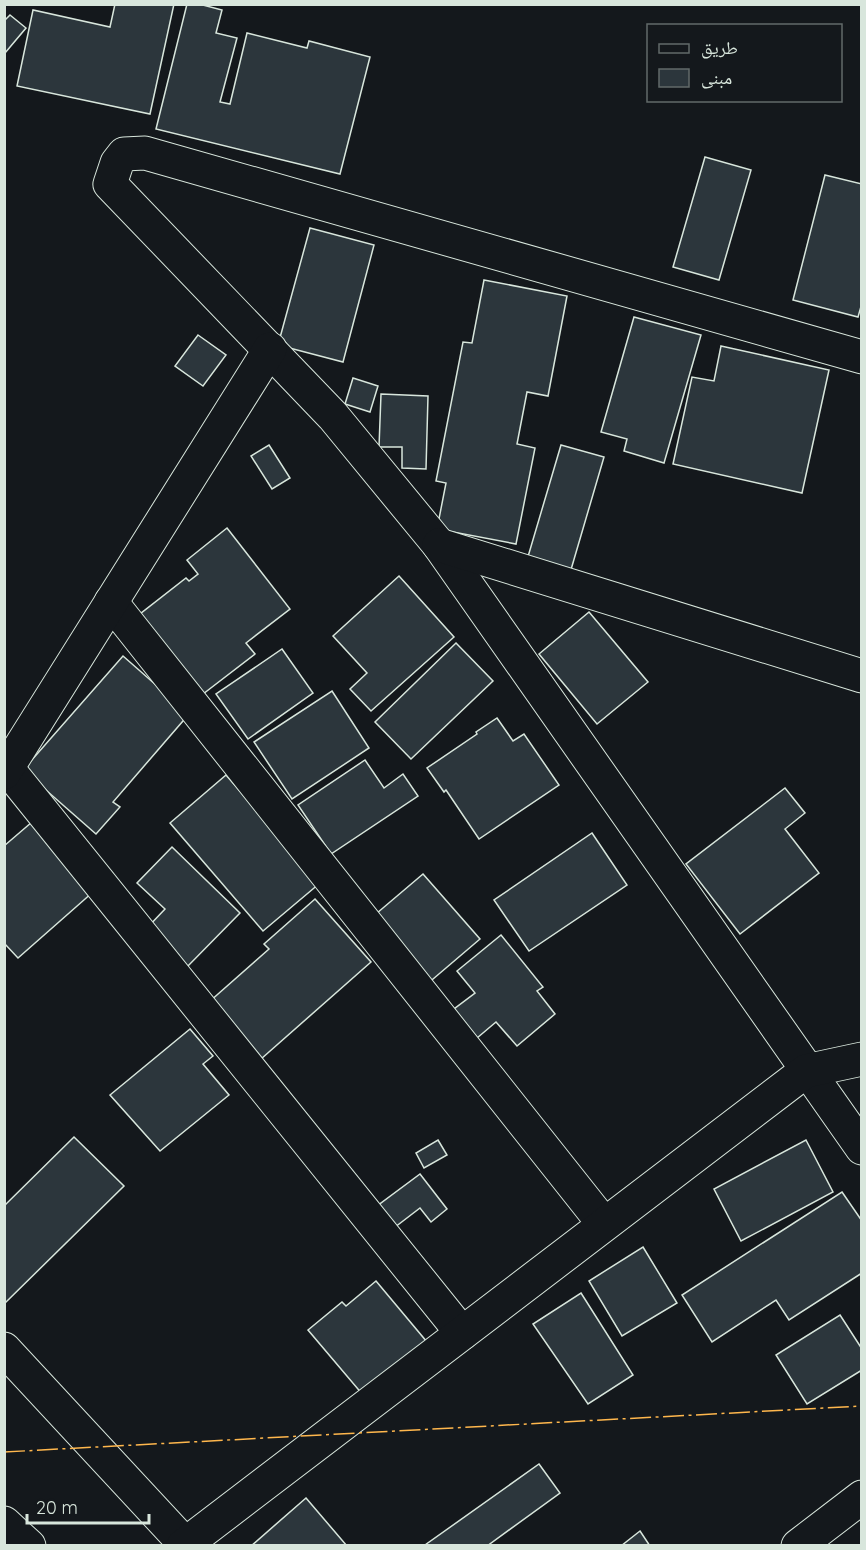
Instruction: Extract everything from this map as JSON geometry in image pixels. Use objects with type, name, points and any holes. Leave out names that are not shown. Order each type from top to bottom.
[{"type":"street","points":[[861,357],[145,153],[124,154],[117,164],[110,184],[333,416],[439,546],[861,1148]]},
{"type":"street","points":[[270,349],[6,771],[462,1334]]},
{"type":"street","points":[[439,546],[861,676]]},
{"type":"street","points":[[111,602],[604,1224]]},
{"type":"street","points":[[4,1348],[184,1545],[806,1071],[861,1059]]},
{"type":"street","points":[[798,1545],[835,1535],[861,1497]]},
{"type":"street","points":[[4,1523],[29,1545]]},
{"type":"building","points":[[115,4],[174,4],[150,114],[17,86],[33,10],[110,27]]},
{"type":"building","points":[[187,4],[199,4],[222,10],[216,33],[237,38],[220,102],[230,104],[247,33],[307,48],[309,41],[370,57],[340,174],[156,129]]},
{"type":"building","points":[[10,15],[26,28],[5,53],[4,21]]},
{"type":"building","points":[[705,157],[751,170],[719,280],[673,267]]},
{"type":"building","points":[[825,175],[862,184],[862,303],[858,317],[793,300]]},
{"type":"building","points":[[310,228],[374,245],[343,362],[278,345]]},
{"type":"building","points":[[484,280],[567,296],[548,396],[527,392],[517,444],[535,448],[516,544],[437,529],[446,483],[436,481],[463,342],[472,343]]},
{"type":"building","points":[[634,317],[701,335],[664,463],[624,451],[627,439],[601,432]]},
{"type":"building","points":[[198,335],[226,355],[203,386],[175,366]]},
{"type":"building","points":[[721,346],[829,370],[802,493],[673,464],[692,377],[714,381]]},
{"type":"building","points":[[353,378],[378,386],[370,412],[345,404]]},
{"type":"building","points":[[381,394],[428,396],[426,469],[402,468],[402,447],[379,447]]},
{"type":"building","points":[[269,445],[290,478],[272,489],[251,456]]},
{"type":"building","points":[[561,445],[604,457],[570,573],[527,560]]},
{"type":"building","points":[[227,528],[290,609],[246,643],[255,654],[203,694],[140,614],[186,578],[189,581],[198,574],[187,560]]},
{"type":"building","points":[[399,576],[454,637],[371,711],[350,689],[367,673],[333,636]]},
{"type":"building","points":[[589,612],[648,682],[597,724],[539,654]]},
{"type":"building","points":[[456,643],[493,681],[411,759],[375,722]]},
{"type":"building","points":[[282,649],[313,693],[248,739],[216,694]]},
{"type":"building","points":[[123,656],[189,714],[113,802],[120,807],[96,834],[23,770]]},
{"type":"building","points":[[332,691],[369,748],[292,799],[254,742]]},
{"type":"building","points":[[497,718],[513,741],[524,734],[559,785],[479,839],[446,790],[444,792],[427,768]]},
{"type":"building","points":[[365,760],[384,788],[403,774],[418,796],[331,854],[298,805]]},
{"type":"building","points":[[226,775],[320,883],[263,931],[170,823]]},
{"type":"building","points":[[785,788],[805,813],[785,829],[819,873],[740,934],[686,864]]},
{"type":"building","points":[[32,822],[93,892],[18,958],[4,943],[4,846]]},
{"type":"building","points":[[592,833],[627,885],[529,951],[494,900]]},
{"type":"building","points":[[172,847],[240,913],[186,968],[146,929],[165,909],[137,883]]},
{"type":"building","points":[[423,874],[480,939],[426,985],[370,919]]},
{"type":"building","points":[[315,899],[371,962],[261,1059],[209,1002],[269,949],[264,944]]},
{"type":"building","points":[[501,935],[543,987],[537,991],[555,1014],[517,1046],[496,1022],[477,1038],[454,1009],[475,993],[457,971]]},
{"type":"building","points":[[190,1029],[213,1056],[203,1064],[229,1095],[160,1151],[110,1095]]},
{"type":"building","points":[[74,1137],[124,1186],[4,1304],[4,1206]]},
{"type":"building","points":[[438,1140],[447,1155],[424,1168],[416,1153]]},
{"type":"building","points":[[806,1140],[833,1192],[741,1241],[714,1189]]},
{"type":"building","points":[[420,1174],[447,1209],[431,1222],[420,1208],[386,1234],[369,1212]]},
{"type":"building","points":[[842,1192],[862,1221],[862,1273],[789,1320],[776,1300],[712,1342],[682,1295]]},
{"type":"building","points":[[643,1247],[677,1303],[622,1336],[589,1281]]},
{"type":"building","points":[[376,1281],[427,1342],[363,1395],[308,1330],[342,1302],[346,1306]]},
{"type":"building","points":[[581,1293],[633,1375],[588,1404],[533,1324]]},
{"type":"building","points":[[840,1315],[862,1349],[862,1370],[807,1404],[776,1355]]},
{"type":"building","points":[[539,1464],[560,1493],[487,1546],[425,1545]]},
{"type":"building","points":[[306,1498],[347,1546],[251,1546]]},
{"type":"building","points":[[640,1531],[650,1546],[621,1546]]},
{"type":"power","points":[[4,1452],[862,1406]]}]
